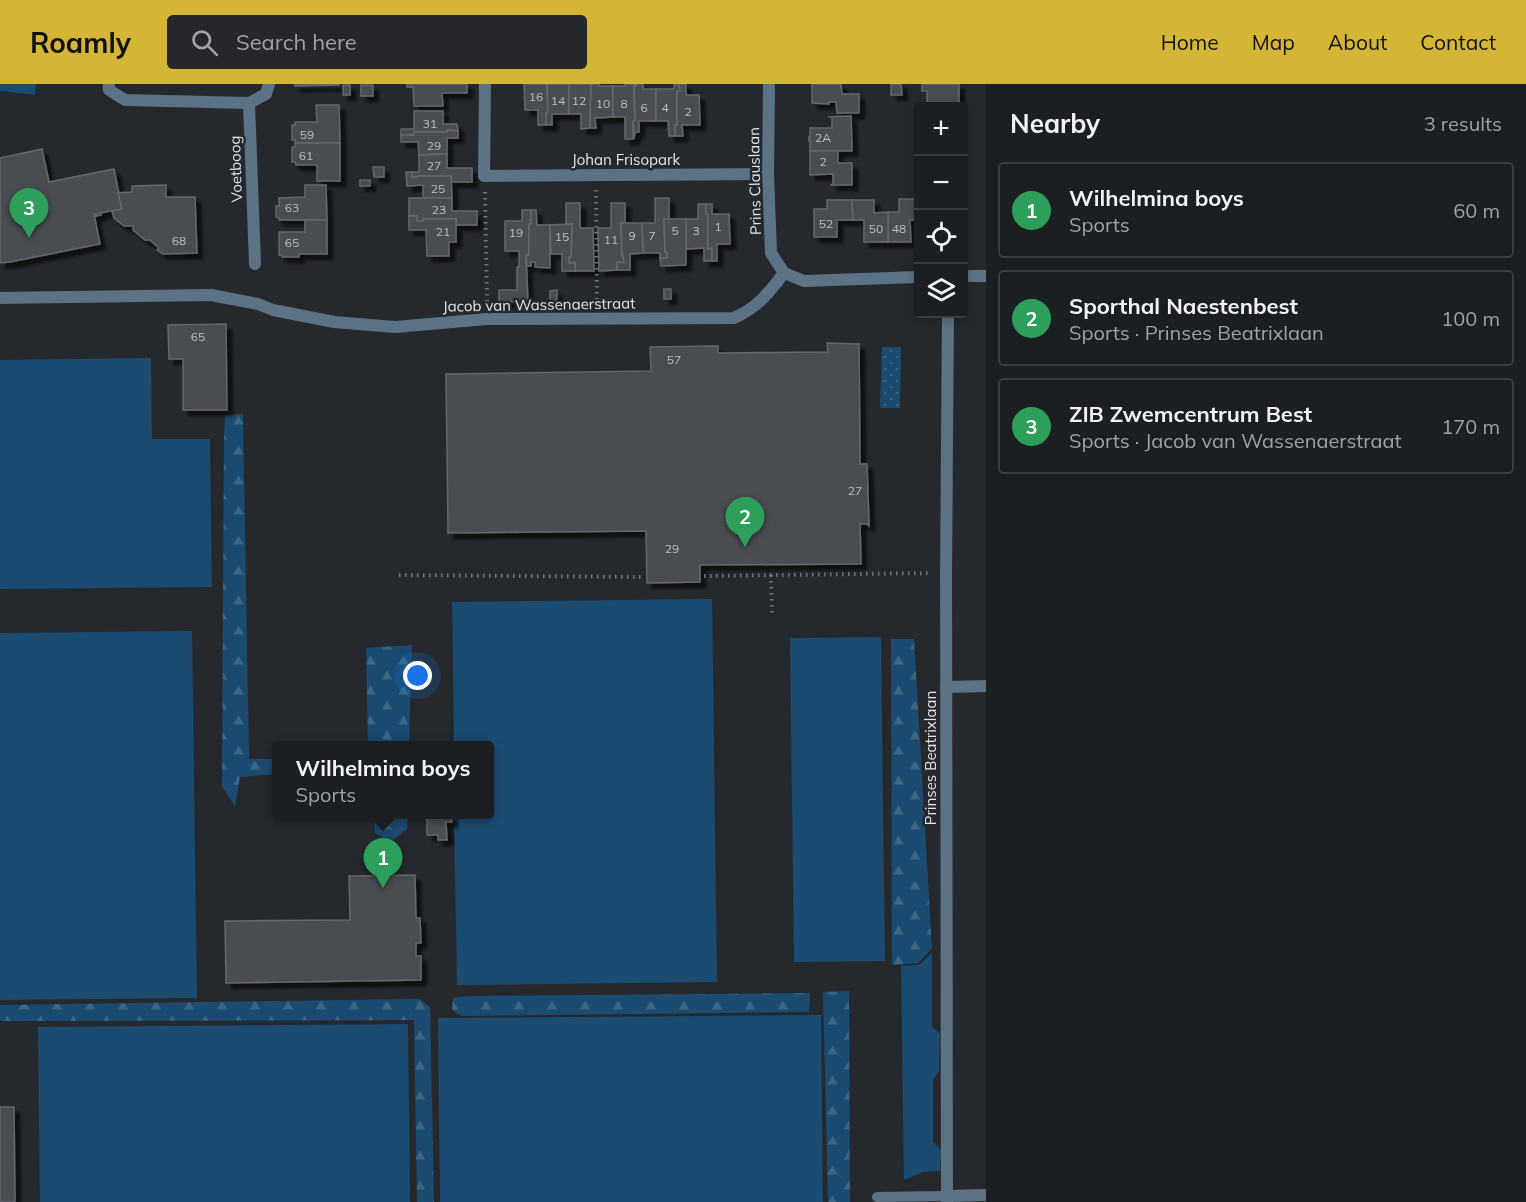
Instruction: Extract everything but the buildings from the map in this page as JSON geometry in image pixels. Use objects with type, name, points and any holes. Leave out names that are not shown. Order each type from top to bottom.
[{"type":"street","points":[[109,84],[109,90],[125,100],[249,103],[266,94],[269,84]]},
{"type":"street","points":[[484,176],[485,84]]},
{"type":"street","name":"Prins Clauslaan","points":[[769,84],[768,174],[771,253],[784,273]]},
{"type":"street","name":"Voetboog","points":[[249,103],[255,264]]},
{"type":"street","name":"Johan Frisopark","points":[[484,176],[768,174]]},
{"type":"street","points":[[784,273],[804,281],[914,277]]},
{"type":"street","name":"Jacob van Wassenaerstraat","points":[[0,298],[211,295],[334,322],[395,327],[487,319],[734,318],[749,311],[766,296],[784,273]]},
{"type":"street","points":[[968,276],[986,276]]},
{"type":"street","name":"Prinses Beatrixlaan","points":[[947,1199],[948,318]]},
{"type":"street","points":[[946,687],[986,687]]},
{"type":"street","points":[[947,1199],[986,1195]]},
{"type":"lane","points":[[877,1197],[947,1199]]},
{"type":"path","points":[[596,175],[598,318]]},
{"type":"path","points":[[484,176],[487,319]]},
{"type":"path","points":[[704,576],[946,573]]},
{"type":"path","points":[[399,575],[643,577]]},
{"type":"path","points":[[771,575],[772,615]]},
{"type":"green space","points":[[0,84],[36,84],[35,95],[0,91]]},
{"type":"green space","points":[[882,347],[901,347],[900,408],[880,408]]},
{"type":"green space","points":[[151,358],[152,439],[210,439],[212,587],[0,589],[0,360]]},
{"type":"green space","points":[[243,414],[249,759],[272,759],[272,774],[240,777],[235,806],[222,786],[225,415]]},
{"type":"green space","points":[[712,599],[717,982],[457,985],[454,819],[494,819],[494,741],[454,741],[452,602]]},
{"type":"green space","points":[[192,631],[197,998],[0,1000],[0,633]]},
{"type":"green space","points":[[881,637],[885,961],[794,962],[790,638]]},
{"type":"green space","points":[[891,639],[914,639],[932,949],[918,963],[892,965]]},
{"type":"green space","points":[[412,645],[409,741],[368,741],[366,648]]},
{"type":"green space","points":[[373,819],[408,819],[407,829],[390,842],[375,833]]},
{"type":"green space","points":[[932,953],[932,1027],[940,1034],[939,1071],[933,1080],[933,1142],[941,1150],[940,1171],[923,1172],[904,1180],[901,966],[919,965]]},
{"type":"green space","points":[[849,991],[850,1202],[828,1202],[823,992]]},
{"type":"green space","points":[[810,993],[809,1012],[462,1016],[452,1009],[453,998],[470,996]]},
{"type":"green space","points":[[419,999],[430,1007],[434,1202],[417,1202],[414,1020],[0,1021],[0,1005]]},
{"type":"green space","points":[[821,1015],[823,1202],[440,1202],[438,1018]]},
{"type":"green space","points":[[408,1024],[410,1202],[40,1202],[38,1027]]},
{"type":"place","name":"ZIB Zwemcentrum Best","points":[[29,238]]},
{"type":"place","name":"Sporthal Naestenbest","points":[[745,547]]},
{"type":"place","name":"Wilhelmina boys","points":[[383,888]]}]
